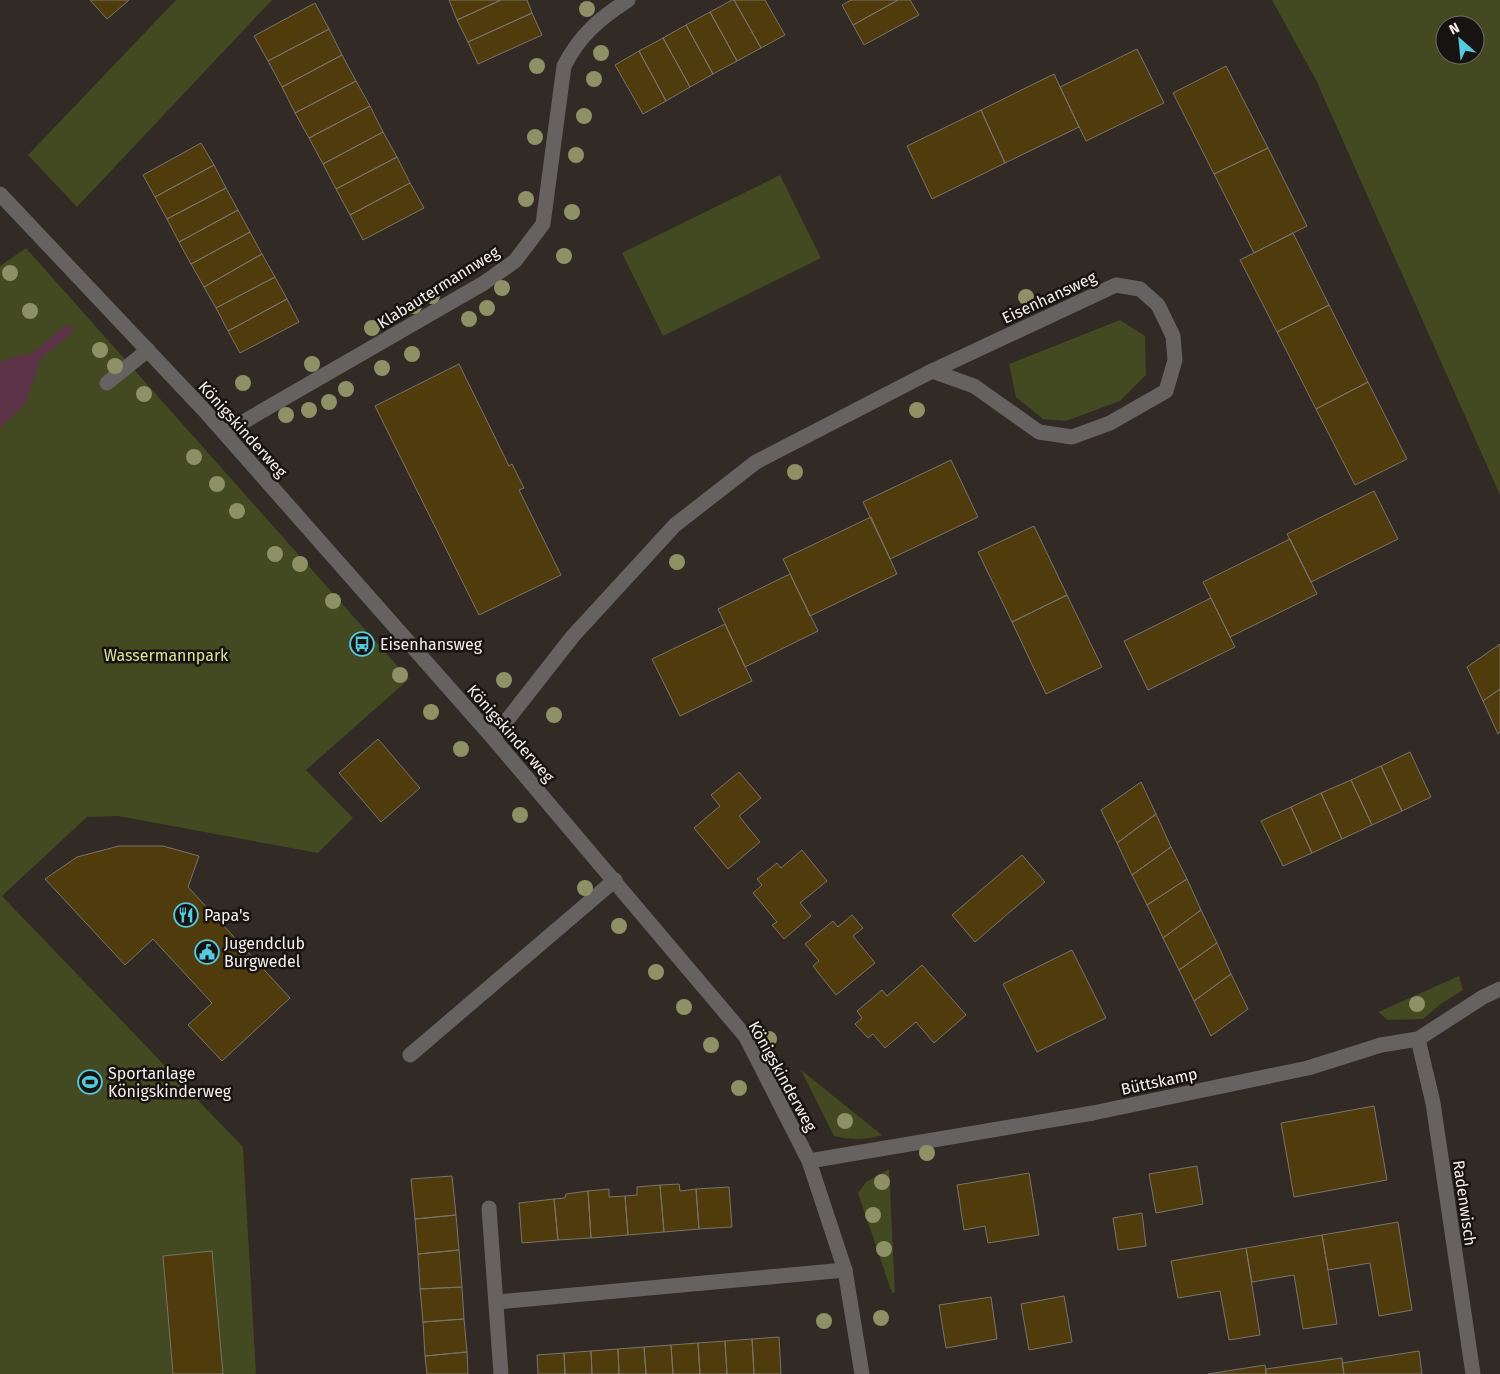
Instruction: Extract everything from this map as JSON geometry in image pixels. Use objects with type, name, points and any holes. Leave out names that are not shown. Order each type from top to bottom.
[{"type":"street","name":"Klabautermannweg","points":[[224,433],[484,283],[515,260],[542,224],[564,66],[582,37],[594,25],[628,0]]},
{"type":"street","name":"Königskinderweg","points":[[0,194],[224,433],[616,880],[746,1037],[809,1161],[845,1270],[862,1374]]},
{"type":"street","name":"Eisenhansweg","points":[[493,738],[573,636],[676,525],[756,462],[932,372],[1116,285],[1140,288],[1158,305],[1173,336],[1175,360],[1166,391],[1110,422],[1072,437],[1039,432],[974,386],[932,372]]},
{"type":"street","points":[[107,383],[148,350]]},
{"type":"street","points":[[410,1055],[616,880]]},
{"type":"street","name":"Büttskamp","points":[[809,1161],[1093,1113],[1308,1068],[1381,1045],[1418,1039],[1483,997],[1500,989]]},
{"type":"street","name":"Radenwisch","points":[[1418,1039],[1433,1103],[1473,1374]]},
{"type":"street","points":[[489,1208],[501,1374]]},
{"type":"street","points":[[497,1302],[845,1270]]},
{"type":"green space","points":[[176,0],[272,0],[77,207],[28,155]]},
{"type":"green space","points":[[1272,0],[1500,0],[1500,495],[1316,80]]},
{"type":"green space","points":[[780,175],[821,258],[663,336],[622,253]]},
{"type":"green space","name":"Wassermannpark","points":[[26,248],[409,679],[306,770],[353,818],[318,853],[118,816],[87,817],[2,896],[243,1147],[256,1374],[0,1374],[0,266]]},
{"type":"green space","points":[[1120,320],[1145,336],[1146,375],[1120,401],[1066,421],[1043,419],[1016,397],[1009,364]]},
{"type":"green space","points":[[1459,976],[1463,990],[1442,1003],[1423,1019],[1388,1020],[1378,1012]]},
{"type":"green space","points":[[801,1070],[882,1135],[858,1139],[834,1136]]},
{"type":"green space","points":[[889,1169],[895,1292],[892,1293],[858,1193],[866,1182]]},
{"type":"shaded area","points":[[43,352],[25,404],[0,428],[0,362],[16,356]]},
{"type":"building","points":[[90,0],[129,0],[107,19]]},
{"type":"building","points":[[449,0],[501,0],[457,20]]},
{"type":"building","points":[[501,0],[527,0],[532,13],[468,42],[457,20]]},
{"type":"building","points":[[734,0],[761,48],[737,61],[710,12]]},
{"type":"building","points":[[734,0],[765,0],[785,35],[761,48]]},
{"type":"building","points":[[851,0],[898,0],[853,25],[842,5]]},
{"type":"building","points":[[898,0],[910,0],[919,15],[864,45],[853,25]]},
{"type":"building","points":[[315,3],[329,29],[268,61],[254,36]]},
{"type":"building","points":[[710,12],[737,61],[713,74],[686,25]]},
{"type":"building","points":[[532,13],[542,35],[478,64],[468,42]]},
{"type":"building","points":[[686,25],[713,74],[690,87],[663,38]]},
{"type":"building","points":[[329,29],[342,55],[282,87],[268,61]]},
{"type":"building","points":[[663,38],[690,87],[666,101],[639,51]]},
{"type":"building","points":[[1137,49],[1164,103],[1086,141],[1060,87]]},
{"type":"building","points":[[639,51],[666,101],[643,114],[615,65]]},
{"type":"building","points":[[342,55],[356,81],[295,113],[282,87]]},
{"type":"building","points":[[1226,66],[1268,148],[1214,174],[1173,93]]},
{"type":"building","points":[[1054,74],[1079,127],[1005,163],[981,110]]},
{"type":"building","points":[[356,81],[370,106],[309,138],[295,113]]},
{"type":"building","points":[[370,106],[383,132],[323,164],[309,138]]},
{"type":"building","points":[[981,110],[1005,163],[932,199],[907,146]]},
{"type":"building","points":[[383,132],[397,157],[336,189],[323,164]]},
{"type":"building","points":[[201,143],[214,165],[155,197],[143,175]]},
{"type":"building","points":[[1268,148],[1307,226],[1254,253],[1214,174]]},
{"type":"building","points":[[397,157],[410,183],[350,215],[336,189]]},
{"type":"building","points":[[214,165],[226,188],[167,219],[155,197]]},
{"type":"building","points":[[410,183],[424,208],[363,240],[350,215]]},
{"type":"building","points":[[226,188],[238,210],[179,242],[167,219]]},
{"type":"building","points":[[238,210],[250,232],[191,264],[179,242]]},
{"type":"building","points":[[250,232],[262,254],[204,287],[191,264]]},
{"type":"building","points":[[1293,233],[1329,305],[1277,332],[1240,260]]},
{"type":"building","points":[[262,254],[275,277],[216,308],[204,287]]},
{"type":"building","points":[[275,277],[287,299],[228,331],[216,308]]},
{"type":"building","points":[[287,299],[299,322],[240,353],[228,331]]},
{"type":"building","points":[[1329,305],[1368,382],[1316,409],[1277,332]]},
{"type":"building","points":[[459,364],[509,466],[512,464],[524,488],[519,490],[561,575],[479,615],[375,406]]},
{"type":"building","points":[[1368,382],[1407,459],[1355,485],[1316,409]]},
{"type":"building","points":[[951,460],[978,517],[890,559],[863,502]]},
{"type":"building","points":[[1374,491],[1398,539],[1311,582],[1287,534]]},
{"type":"building","points":[[871,517],[897,574],[810,616],[783,559]]},
{"type":"building","points":[[1034,526],[1067,595],[1012,622],[978,552]]},
{"type":"building","points":[[1290,539],[1317,594],[1230,637],[1203,582]]},
{"type":"building","points":[[790,574],[818,631],[745,667],[718,609]]},
{"type":"building","points":[[1067,595],[1102,667],[1046,694],[1012,622]]},
{"type":"building","points":[[1211,598],[1235,647],[1148,690],[1124,641]]},
{"type":"building","points":[[725,624],[752,681],[680,716],[652,659]]},
{"type":"building","points":[[1500,644],[1500,689],[1483,701],[1467,667]]},
{"type":"building","points":[[1500,689],[1500,732],[1498,734],[1483,701]]},
{"type":"building","points":[[378,739],[420,788],[381,822],[339,773]]},
{"type":"building","points":[[1410,752],[1431,797],[1402,811],[1381,766]]},
{"type":"building","points":[[1381,766],[1402,811],[1372,825],[1351,780]]},
{"type":"building","points":[[739,772],[761,798],[739,816],[760,842],[728,869],[694,828],[720,806],[711,795]]},
{"type":"building","points":[[1351,780],[1372,825],[1342,839],[1321,793]]},
{"type":"building","points":[[1141,782],[1156,814],[1117,843],[1101,810]]},
{"type":"building","points":[[1321,793],[1342,839],[1312,853],[1291,807]]},
{"type":"building","points":[[1291,807],[1312,853],[1283,866],[1261,821]]},
{"type":"building","points":[[1156,814],[1171,847],[1132,875],[1117,843]]},
{"type":"building","name":"Jugendclub Burgwedel","points":[[119,846],[163,846],[199,856],[188,887],[290,998],[222,1061],[188,1025],[212,1003],[153,939],[125,965],[45,879],[77,857]]},
{"type":"building","points":[[1171,847],[1187,879],[1147,905],[1132,875]]},
{"type":"building","points":[[802,850],[827,881],[800,903],[811,916],[784,939],[772,925],[777,922],[753,893],[762,885],[757,879],[777,863],[781,868]]},
{"type":"building","points":[[1022,855],[1045,882],[975,942],[952,915]]},
{"type":"building","points":[[1187,879],[1201,910],[1163,938],[1147,905]]},
{"type":"building","points":[[1201,910],[1217,943],[1179,970],[1163,938]]},
{"type":"building","points":[[852,915],[863,928],[853,936],[875,963],[836,995],[813,966],[819,961],[805,944],[833,921],[838,927]]},
{"type":"building","points":[[1217,943],[1231,974],[1194,1001],[1179,970]]},
{"type":"building","points":[[1072,950],[1106,1018],[1037,1052],[1003,984]]},
{"type":"building","points":[[922,965],[966,1015],[934,1043],[916,1022],[885,1048],[873,1034],[868,1038],[855,1024],[862,1018],[857,1011],[882,990],[887,996]]},
{"type":"building","points":[[1231,974],[1248,1009],[1211,1036],[1194,1001]]},
{"type":"building","points":[[1374,1106],[1387,1180],[1294,1197],[1281,1123]]},
{"type":"building","points":[[1197,1166],[1203,1204],[1156,1213],[1149,1174]]},
{"type":"building","points":[[1029,1173],[1039,1235],[988,1243],[985,1226],[964,1230],[957,1185]]},
{"type":"building","points":[[452,1176],[456,1215],[415,1219],[411,1179]]},
{"type":"building","points":[[679,1184],[680,1191],[696,1189],[699,1229],[664,1232],[660,1185]]},
{"type":"building","points":[[660,1185],[664,1232],[628,1235],[625,1196],[637,1195],[637,1187]]},
{"type":"building","points":[[729,1187],[732,1227],[699,1229],[696,1189]]},
{"type":"building","points":[[609,1189],[609,1197],[625,1196],[628,1235],[591,1238],[588,1191]]},
{"type":"building","points":[[588,1191],[591,1238],[558,1240],[554,1199],[565,1198],[566,1194]]},
{"type":"building","points":[[554,1199],[558,1240],[522,1243],[519,1203]]},
{"type":"building","points":[[1142,1213],[1146,1246],[1118,1250],[1113,1218]]},
{"type":"building","points":[[456,1215],[459,1250],[418,1254],[415,1219]]},
{"type":"building","points":[[1398,1222],[1412,1310],[1379,1316],[1370,1263],[1328,1270],[1322,1235]]},
{"type":"building","points":[[1322,1235],[1337,1324],[1303,1329],[1294,1275],[1252,1282],[1246,1248]]},
{"type":"building","points":[[1246,1248],[1260,1335],[1229,1340],[1220,1291],[1178,1298],[1171,1261]]},
{"type":"building","points":[[459,1250],[462,1287],[420,1289],[418,1254]]},
{"type":"building","points":[[212,1251],[223,1374],[173,1374],[163,1256]]},
{"type":"building","points":[[462,1287],[464,1319],[423,1322],[420,1289]]},
{"type":"building","points":[[1064,1296],[1072,1342],[1029,1350],[1021,1304]]},
{"type":"building","points":[[991,1297],[997,1339],[946,1348],[939,1305]]},
{"type":"building","points":[[464,1319],[467,1352],[425,1356],[423,1322]]},
{"type":"building","points":[[779,1337],[781,1374],[754,1374],[752,1339]]},
{"type":"building","points":[[752,1339],[754,1374],[727,1374],[725,1341]]},
{"type":"building","points":[[725,1341],[727,1374],[700,1374],[698,1343]]},
{"type":"building","points":[[698,1343],[700,1374],[673,1374],[671,1345]]},
{"type":"building","points":[[671,1345],[673,1374],[646,1374],[644,1347]]},
{"type":"building","points":[[644,1347],[646,1374],[619,1374],[618,1349]]},
{"type":"building","points":[[618,1349],[619,1374],[592,1374],[591,1351]]},
{"type":"building","points":[[591,1351],[592,1374],[565,1374],[564,1353]]},
{"type":"building","points":[[1419,1351],[1422,1374],[1344,1374],[1342,1363]]},
{"type":"building","points":[[467,1352],[468,1374],[427,1374],[425,1356]]},
{"type":"building","points":[[564,1353],[565,1374],[538,1374],[537,1355]]},
{"type":"building","points":[[1342,1358],[1344,1374],[1266,1374],[1266,1369]]},
{"type":"building","points":[[1265,1365],[1266,1374],[1208,1374]]},
{"type":"waterway","points":[[32,359],[68,330]]},
{"type":"place","name":"Eisenhansweg","points":[[362,644]]},
{"type":"place","name":"Papa's","points":[[186,915]]},
{"type":"place","name":"Jugendclub Burgwedel","points":[[207,952]]},
{"type":"place","name":"Sportanlage Königskinderweg","points":[[90,1082]]}]
